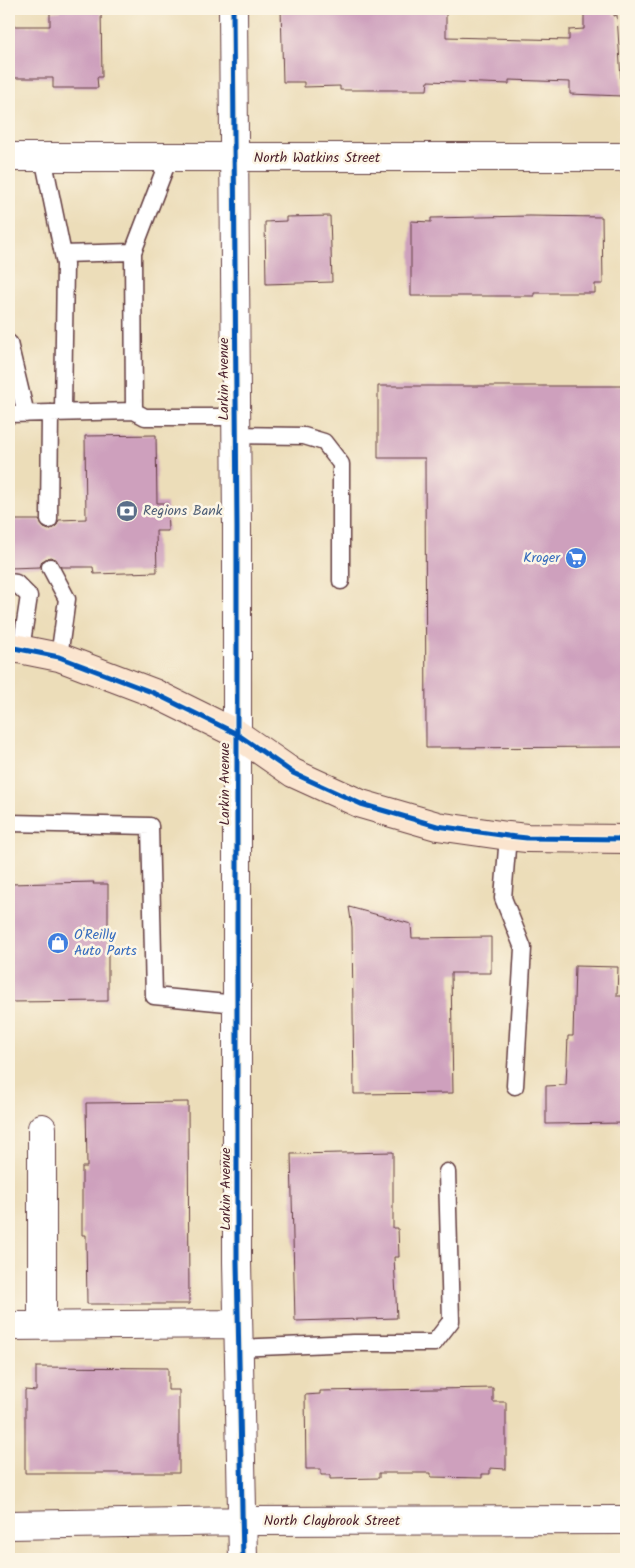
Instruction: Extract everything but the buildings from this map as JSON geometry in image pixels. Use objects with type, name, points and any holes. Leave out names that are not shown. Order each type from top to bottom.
[{"type":"main road","points":[[15,648],[59,657],[154,693],[237,734],[293,773],[361,804],[437,826],[508,836],[527,838],[626,839]]},
{"type":"street","name":"Larkin Avenue","points":[[232,9],[236,426],[239,1336],[243,1559]]},
{"type":"street","name":"North Watkins Street","points":[[9,157],[626,157]]},
{"type":"street","points":[[42,1128],[42,1326]]},
{"type":"street","points":[[9,1326],[239,1336]]},
{"type":"street","name":"North Claybrook Street","points":[[9,1525],[243,1521],[626,1520]]},
{"type":"lane","points":[[43,157],[65,264],[49,520]]},
{"type":"lane","points":[[134,411],[133,252],[168,158]]},
{"type":"lane","points":[[63,254],[133,252]]},
{"type":"lane","points":[[9,343],[26,414]]},
{"type":"lane","points":[[9,414],[134,411],[144,417],[236,426],[304,436],[324,442],[340,464],[341,581]]},
{"type":"lane","points":[[50,567],[67,599],[59,657]]},
{"type":"lane","points":[[9,582],[16,583],[29,596],[15,648]]},
{"type":"lane","points":[[9,823],[150,826],[154,996],[237,1004]]},
{"type":"lane","points":[[508,836],[503,898],[523,948],[515,1086]]},
{"type":"lane","points":[[239,1336],[354,1343],[434,1343],[451,1321],[447,1172]]},
{"type":"cycle path","points":[[233,9],[237,527],[237,1262],[243,1559]]},
{"type":"cycle path","points":[[9,647],[59,657],[154,693],[237,734],[293,773],[361,804],[437,826],[508,836],[527,838],[626,839]]},
{"type":"place","name":"Regions Bank","points":[[127,511]]},
{"type":"place","name":"Kroger","points":[[576,558]]},
{"type":"place","name":"O'Reilly Auto Parts","points":[[58,943]]}]
